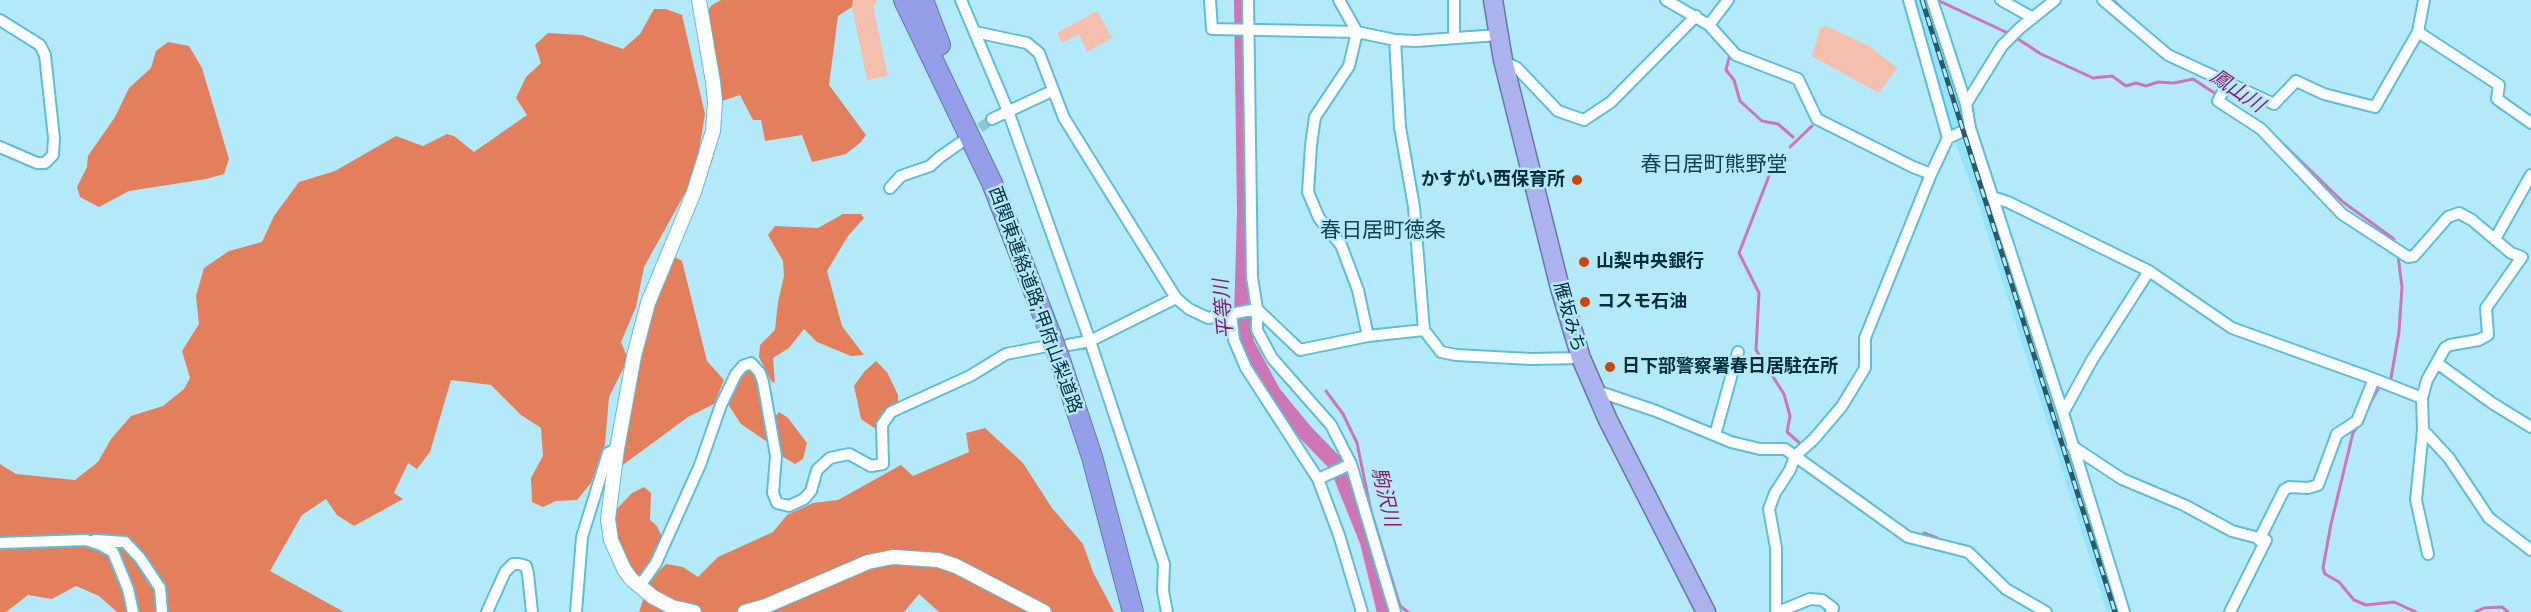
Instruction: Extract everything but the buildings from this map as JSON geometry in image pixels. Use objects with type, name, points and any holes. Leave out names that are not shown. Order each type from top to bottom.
[{"type":"highway","points":[[890,0],[965,136]]},
{"type":"highway","name":"西関東連絡道路;甲府山梨道路","points":[[904,0],[965,136],[992,183],[1056,346],[1101,491],[1133,612]]},
{"type":"highway","points":[[923,0],[978,137],[992,183]]},
{"type":"highway","name":"雁坂みち","points":[[1493,0],[1503,60],[1560,288],[1581,357],[1594,390],[1706,612]]},
{"type":"street","points":[[694,612],[672,607],[639,587],[624,569],[611,540],[608,519],[609,495],[634,356],[648,303],[694,192],[713,131],[714,92],[699,0]]},
{"type":"street","points":[[961,0],[1008,111],[1090,340],[1164,564],[1163,591],[1167,612]]},
{"type":"street","points":[[1210,0],[1212,29],[1357,32],[1395,40],[1416,41],[1498,35]]},
{"type":"street","points":[[1248,0],[1252,277],[1257,330],[1272,358],[1331,425],[1351,464],[1395,612]]},
{"type":"street","points":[[1339,0],[1357,32],[1349,66],[1315,117],[1308,192],[1319,218],[1341,245],[1358,290],[1368,336]]},
{"type":"street","points":[[1454,0],[1454,37]]},
{"type":"street","points":[[1666,0],[1709,25],[1736,55],[1798,80],[1817,119],[1913,168],[1931,174]]},
{"type":"street","points":[[1709,25],[1728,0]]},
{"type":"street","points":[[1909,0],[1950,136]]},
{"type":"street","points":[[1932,0],[1966,104],[1970,128],[2063,413],[2124,612]]},
{"type":"street","points":[[2001,0],[2033,18]]},
{"type":"street","points":[[1966,104],[2002,46],[2055,0]]},
{"type":"street","points":[[2103,0],[2168,55],[2226,86],[2274,104],[2296,81],[2324,94],[2375,107],[2418,32],[2424,0]]},
{"type":"street","points":[[1503,60],[1516,68],[1558,111],[1584,120],[1611,102],[1696,16]]},
{"type":"street","points":[[0,20],[40,45],[45,54],[54,138],[53,155],[45,164],[37,163],[0,147]]},
{"type":"street","points":[[975,32],[1027,43],[1039,53],[1064,118],[1176,298],[1189,309],[1208,318],[1254,308]]},
{"type":"street","points":[[2418,32],[2499,85],[2497,99],[2531,123]]},
{"type":"street","points":[[1395,40],[1400,127],[1414,207],[1424,330],[1441,352],[1456,355],[1531,359],[1581,357]]},
{"type":"street","points":[[2226,86],[2219,100],[2261,129],[2342,214],[2408,257],[2414,256],[2448,217],[2459,213],[2472,220],[2511,253],[2526,258],[2486,308],[2488,335],[2479,340],[2445,348],[2427,381],[2422,398],[2423,430],[2416,500],[2428,554]]},
{"type":"street","points":[[992,119],[1052,91]]},
{"type":"street","points":[[1831,612],[1833,608],[1822,600],[1810,599],[1777,612],[1776,548],[1769,509],[1795,456],[1814,439],[1842,406],[1865,368],[1865,338],[1931,174],[1950,136],[1970,128]]},
{"type":"street","points":[[890,188],[902,176],[930,166],[965,136]]},
{"type":"street","points":[[2495,239],[2531,176]]},
{"type":"street","points":[[1992,197],[2008,202],[2149,271],[2232,328],[2422,398]]},
{"type":"street","points":[[2063,413],[2092,360],[2149,271]]},
{"type":"street","points":[[639,587],[656,563],[700,465],[721,405],[736,374],[743,366],[752,363],[764,382],[776,456],[773,493],[777,502],[789,506],[804,499],[811,490],[817,470],[830,458],[849,454],[871,466],[884,464],[882,426],[891,412],[970,376],[1006,354],[1090,340],[1176,298]]},
{"type":"street","points":[[1254,308],[1300,350],[1368,336],[1424,330]]},
{"type":"street","points":[[1231,313],[1234,340],[1246,368],[1318,479],[1339,535],[1362,612]]},
{"type":"street","points":[[1715,435],[1738,352]]},
{"type":"street","points":[[2437,363],[2492,403],[2531,427]]},
{"type":"street","points":[[2259,540],[2284,490],[2289,487],[2308,488],[2318,485],[2337,434],[2356,421],[2374,379]]},
{"type":"street","points":[[1594,390],[1656,411],[1731,442],[1760,449],[1785,449],[1908,537],[1968,552],[2006,589],[2042,611]]},
{"type":"street","points":[[2423,430],[2449,458],[2489,518],[2531,550]]},
{"type":"street","points":[[2072,446],[2122,479],[2184,506],[2232,531],[2266,540],[2230,612]]},
{"type":"street","points":[[576,612],[582,537],[608,453],[617,449]]},
{"type":"street","points":[[1318,479],[1351,464]]},
{"type":"street","points":[[0,543],[86,540],[125,542],[140,558],[160,588],[162,612]]},
{"type":"street","points":[[86,540],[113,552],[129,589],[133,612]]},
{"type":"street","points":[[745,612],[766,606],[868,562],[893,557],[938,560],[956,566],[1044,612]]},
{"type":"street","points":[[487,612],[506,572],[513,564],[526,567],[532,612]]},
{"type":"shaded area","points":[[721,0],[853,0],[852,7],[838,16],[829,85],[866,135],[861,142],[846,154],[812,162],[802,135],[765,141],[761,120],[753,120],[740,95],[722,101],[716,98],[701,19],[712,5]]},
{"type":"shaded area","points":[[853,0],[876,0],[877,3],[873,6],[888,76],[867,80],[852,7]]},
{"type":"shaded area","points":[[1910,0],[1932,0],[1968,135],[2120,612],[2107,612],[1979,207],[1953,136]]},
{"type":"shaded area","points":[[654,9],[666,9],[682,15],[705,114],[700,145],[689,186],[644,267],[636,307],[621,342],[628,359],[609,397],[605,444],[591,483],[577,500],[556,501],[543,507],[532,502],[531,478],[543,456],[541,428],[521,415],[491,385],[451,380],[430,452],[417,469],[408,463],[394,493],[403,499],[354,526],[337,515],[326,499],[302,515],[270,571],[344,612],[117,612],[99,596],[76,586],[52,599],[28,595],[6,612],[0,612],[0,464],[16,474],[75,480],[98,462],[111,439],[131,416],[163,406],[184,389],[190,378],[182,351],[199,324],[196,296],[204,268],[229,251],[262,242],[274,216],[299,182],[335,171],[396,136],[423,146],[447,134],[454,136],[474,152],[527,115],[516,98],[526,77],[541,63],[535,45],[548,33],[582,35],[623,49],[640,34]]},
{"type":"shaded area","points":[[1097,11],[1112,38],[1087,52],[1079,34],[1062,43],[1057,33]]},
{"type":"shaded area","points":[[1826,26],[1869,46],[1897,68],[1879,93],[1812,56],[1820,29]]},
{"type":"shaded area","points":[[168,42],[189,46],[202,68],[229,159],[224,174],[129,191],[99,207],[80,197],[77,187],[87,167],[88,156],[115,117],[129,88],[151,68],[156,51]]},
{"type":"shaded area","points":[[843,214],[861,214],[864,218],[848,236],[827,271],[842,326],[864,355],[851,356],[817,342],[804,329],[789,348],[773,358],[775,383],[771,381],[759,357],[760,345],[775,330],[784,276],[783,261],[768,235],[775,226],[818,228]]},
{"type":"shaded area","points":[[672,255],[682,261],[707,361],[724,380],[714,404],[688,417],[620,467],[643,340]]},
{"type":"shaded area","points":[[876,361],[887,372],[898,395],[898,402],[884,413],[876,429],[861,419],[854,386]]},
{"type":"shaded area","points":[[747,370],[752,371],[757,378],[769,443],[741,424],[728,404],[740,376]]},
{"type":"shaded area","points":[[779,412],[788,418],[807,443],[803,459],[795,464],[780,455],[774,418]]},
{"type":"shaded area","points":[[985,428],[1023,463],[1052,508],[1083,544],[1093,572],[1114,612],[939,612],[919,594],[904,612],[639,612],[650,580],[666,564],[683,567],[698,577],[718,557],[773,532],[787,515],[813,503],[838,500],[901,465],[913,476],[969,452],[966,433]]},
{"type":"shaded area","points":[[644,487],[651,493],[650,520],[657,526],[663,539],[656,560],[639,578],[626,563],[615,536],[612,514],[632,493]]},
{"type":"waterway","name":"平等川","points":[[1242,0],[1245,212],[1242,318],[1246,343],[1273,393],[1305,432],[1337,465],[1368,542],[1385,612]]},
{"type":"waterway","name":"鳳山川","points":[[1937,0],[2010,34]]},
{"type":"waterway","name":"鳳山川","points":[[2113,0],[2133,19]]},
{"type":"waterway","name":"鳳山川","points":[[2015,37],[2041,54],[2093,78],[2112,76],[2126,86],[2136,83],[2146,86],[2158,82],[2174,83],[2193,79],[2219,96]]},
{"type":"waterway","points":[[1730,54],[1726,70],[1734,80],[1740,101],[1762,121],[1778,124],[1793,137]]},
{"type":"waterway","points":[[1790,147],[1812,126]]},
{"type":"waterway","name":"鳳山川","points":[[2278,139],[2343,202],[2394,239]]},
{"type":"waterway","points":[[1776,158],[1739,253],[1759,293],[1756,350],[1784,394],[1790,416],[1787,432],[1802,445]]},
{"type":"waterway","name":"鳳山川","points":[[2391,378],[2399,332],[2402,287],[2398,256]]},
{"type":"waterway","name":"鳳山川","points":[[2369,405],[2378,389]]},
{"type":"waterway","name":"駒沢川","points":[[1326,391],[1343,414],[1357,443],[1371,511],[1400,606],[1408,612]]},
{"type":"waterway","name":"鳳山川","points":[[2357,427],[2353,433],[2331,524],[2323,568],[2325,574],[2339,582],[2354,600],[2366,605],[2394,602],[2416,612]]},
{"type":"waterway","points":[[1862,497],[1867,501]]},
{"type":"waterway","points":[[1924,533],[1937,538]]},
{"type":"waterway","name":"鳳山川","points":[[2475,612],[2484,608],[2502,607],[2508,612]]},
{"type":"tunnel","points":[[968,137],[992,119]]},
{"type":"railway","points":[[1922,0],[2115,612]]},
{"type":"place","name":"かすがい西保育所","points":[[1577,180]]},
{"type":"place","name":"山梨中央銀行","points":[[1584,262]]},
{"type":"place","name":"コスモ石油","points":[[1585,302]]},
{"type":"place","name":"日下部警察署春日居駐在所","points":[[1610,367]]},
{"type":"district","name":"春日居町熊野堂","points":[[1714,165]]},
{"type":"district","name":"春日居町徳条","points":[[1383,231]]}]
